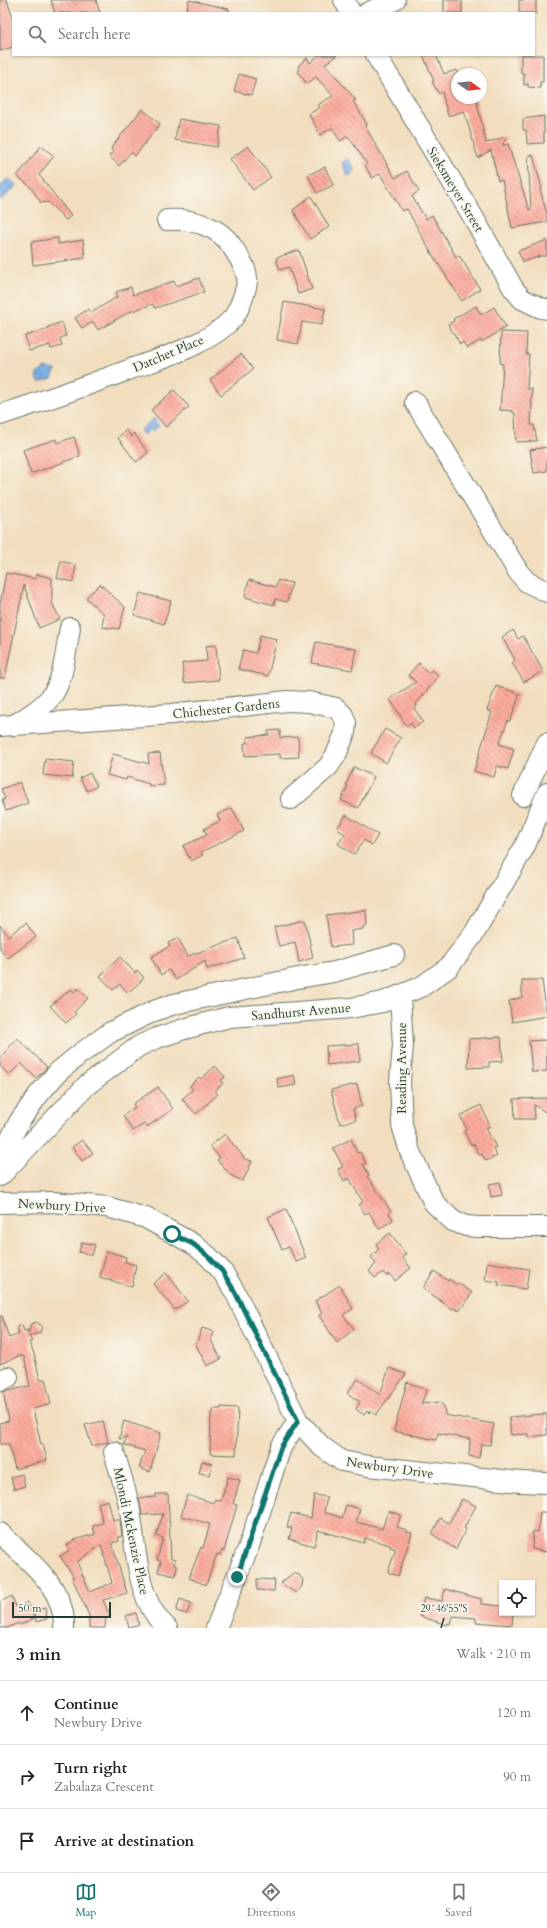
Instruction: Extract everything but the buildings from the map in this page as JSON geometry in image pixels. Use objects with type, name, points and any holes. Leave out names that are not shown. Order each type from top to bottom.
[{"type":"street","points":[[344,0],[350,12]]},
{"type":"street","points":[[369,12],[395,0]]},
{"type":"street","name":"Sieksmeyer Street","points":[[377,56],[472,215],[513,288],[522,299],[541,308],[547,309]]},
{"type":"street","name":"Datchet Place","points":[[0,415],[47,400],[190,347],[217,331],[234,317],[242,301],[247,279],[242,261],[231,244],[215,230],[194,221],[167,220]]},
{"type":"street","points":[[415,402],[519,573],[527,582],[547,592]]},
{"type":"street","points":[[6,726],[33,713],[53,694],[62,671],[70,628]]},
{"type":"street","name":"Chichester Gardens","points":[[6,726],[172,714],[286,701],[309,702],[336,708],[343,715],[346,723],[345,733],[336,755],[328,767],[291,799]]},
{"type":"street","points":[[523,796],[547,743]]},
{"type":"street","name":"Sandhurst Avenue","points":[[3,1173],[87,1085],[139,1046],[184,1029],[229,1017],[351,1008],[400,997],[421,987],[449,967],[475,932],[525,846],[547,793]]},
{"type":"street","points":[[3,1173],[11,1138],[19,1122],[39,1094],[58,1072],[111,1032],[154,1011],[174,1004],[334,972],[394,955]]},
{"type":"street","name":"Reading Avenue","points":[[400,997],[403,1045],[400,1081],[402,1125],[407,1146],[434,1203],[453,1221],[466,1226],[509,1228],[547,1227]]},
{"type":"street","name":"Newbury Drive","points":[[0,1203],[53,1202],[107,1207],[146,1218],[193,1244],[208,1256],[222,1271],[235,1292],[298,1421],[331,1454],[351,1464],[470,1477],[547,1483]]},
{"type":"street","points":[[216,1628],[249,1546],[281,1447],[298,1421]]},
{"type":"street","name":"Mlondi Mckenzie Place","points":[[114,1452],[125,1487],[138,1563],[148,1603],[160,1622],[167,1628]]},
{"type":"street","points":[[0,1533],[48,1580],[60,1608],[64,1628]]},
{"type":"water","points":[[346,159],[350,161],[355,170],[349,176],[347,175],[342,163]]},
{"type":"water","points":[[8,178],[17,186],[1,200],[0,187]]},
{"type":"water","points":[[45,368],[56,370],[52,378],[39,382],[36,375]]},
{"type":"water","points":[[154,418],[159,426],[153,432],[150,429],[144,435],[140,431]]},
{"type":"route","points":[[172,1234],[193,1244],[208,1256],[222,1271],[235,1292],[268,1357],[298,1421],[290,1431],[281,1447],[249,1546],[237,1577]]}]
